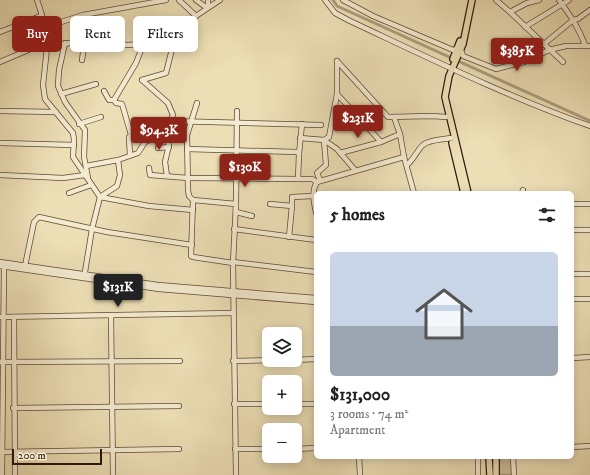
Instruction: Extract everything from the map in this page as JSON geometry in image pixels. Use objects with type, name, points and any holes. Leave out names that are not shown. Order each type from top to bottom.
[{"type":"main road","points":[[460,48],[468,0]]},
{"type":"main road","points":[[464,191],[446,118],[442,91],[460,48],[472,0]]},
{"type":"main road","points":[[452,66],[446,86],[447,109],[468,191]]},
{"type":"main road","points":[[489,459],[490,475]]},
{"type":"main road","points":[[496,459],[496,475]]},
{"type":"street","points":[[37,0],[42,15],[40,16]]},
{"type":"street","points":[[62,22],[83,15],[166,0]]},
{"type":"street","points":[[179,0],[196,16],[220,0]]},
{"type":"street","points":[[196,0],[208,8]]},
{"type":"street","points":[[208,0],[208,8]]},
{"type":"street","points":[[325,0],[336,14],[563,117],[590,126]]},
{"type":"street","points":[[343,0],[373,16],[453,50],[460,48],[463,56],[496,69],[524,62],[549,50],[566,46],[588,46],[580,30],[566,13],[561,2]]},
{"type":"street","points":[[496,0],[562,62]]},
{"type":"street","points":[[510,12],[527,3],[538,0]]},
{"type":"street","points":[[525,27],[561,2],[569,0]]},
{"type":"street","points":[[544,44],[573,20],[578,19],[589,12]]},
{"type":"street","points":[[0,32],[12,27]]},
{"type":"street","points":[[62,44],[70,42]]},
{"type":"street","points":[[65,43],[58,78],[61,94],[86,134],[84,157],[88,180]]},
{"type":"street","points":[[0,62],[24,52]]},
{"type":"street","points":[[47,52],[43,84],[45,99],[73,133],[73,157],[100,196],[149,206],[193,210]]},
{"type":"street","points":[[82,60],[83,52]]},
{"type":"street","points":[[114,100],[136,63],[140,52]]},
{"type":"street","points":[[86,166],[118,160],[130,154],[138,153],[145,142],[164,134],[173,115],[168,103],[142,80],[166,73],[171,52]]},
{"type":"street","points":[[324,140],[329,137],[337,94],[337,61],[388,117],[432,116],[446,118]]},
{"type":"street","points":[[61,94],[96,84]]},
{"type":"street","points":[[104,91],[108,100],[114,100],[116,103],[122,104],[130,131],[130,154]]},
{"type":"street","points":[[337,94],[381,142]]},
{"type":"street","points":[[197,103],[187,135],[189,196],[193,200],[236,204]]},
{"type":"street","points":[[0,111],[56,112]]},
{"type":"street","points":[[237,112],[236,212],[252,216]]},
{"type":"street","points":[[79,124],[101,117]]},
{"type":"street","points":[[394,117],[400,134],[404,157],[414,191]]},
{"type":"street","points":[[171,121],[192,123],[321,125]]},
{"type":"street","points":[[298,178],[302,124]]},
{"type":"street","points":[[166,129],[165,134],[169,147],[166,162],[167,176]]},
{"type":"street","points":[[340,153],[381,142],[400,134]]},
{"type":"street","points":[[300,138],[324,140],[337,149],[355,170]]},
{"type":"street","points":[[407,165],[415,158],[422,146],[431,142],[451,138]]},
{"type":"street","points":[[314,202],[314,188],[319,181],[317,172],[326,165],[324,140]]},
{"type":"street","points":[[0,143],[74,145]]},
{"type":"street","points":[[158,148],[169,147]]},
{"type":"street","points":[[187,149],[236,149],[297,152],[299,154]]},
{"type":"street","points":[[149,168],[150,175],[188,178],[298,178],[319,181],[404,157]]},
{"type":"street","points":[[85,276],[92,229],[100,196],[117,186],[120,175],[118,160]]},
{"type":"street","points":[[0,175],[63,178],[85,175]]},
{"type":"street","points":[[69,193],[91,185]]},
{"type":"street","points":[[289,237],[292,197],[313,196]]},
{"type":"street","points":[[193,200],[193,257],[314,272]]},
{"type":"street","points":[[236,204],[233,263],[233,361],[236,475]]},
{"type":"street","points":[[270,204],[292,206]]},
{"type":"street","points":[[574,204],[590,204]]},
{"type":"street","points":[[25,266],[34,222],[38,218],[92,229],[192,245]]},
{"type":"street","points":[[234,229],[314,240]]},
{"type":"street","points":[[574,230],[590,230]]},
{"type":"street","points":[[5,264],[85,276]]},
{"type":"street","points":[[5,264],[25,266],[159,289],[314,298]]},
{"type":"street","points":[[2,475],[1,317],[5,280],[5,264]]},
{"type":"street","points":[[574,274],[590,274]]},
{"type":"street","points":[[233,294],[314,302]]},
{"type":"street","points":[[574,299],[590,299]]},
{"type":"street","points":[[1,317],[234,313]]},
{"type":"street","points":[[111,316],[113,475]]},
{"type":"street","points":[[14,317],[13,408],[15,475]]},
{"type":"street","points":[[574,358],[590,357]]},
{"type":"street","points":[[302,360],[314,359]]},
{"type":"street","points":[[233,361],[262,360]]},
{"type":"street","points":[[1,362],[180,361]]},
{"type":"street","points":[[234,404],[262,404]]},
{"type":"street","points":[[302,404],[314,404]]},
{"type":"street","points":[[13,408],[179,406]]},
{"type":"street","points":[[574,446],[590,446]]},
{"type":"street","points":[[302,449],[314,448]]},
{"type":"street","points":[[1,452],[179,449]]},
{"type":"street","points":[[235,449],[262,449]]},
{"type":"street","points":[[359,459],[360,475]]},
{"type":"street","points":[[478,459],[478,475]]},
{"type":"street","points":[[513,459],[514,475]]},
{"type":"shaded area","points":[[498,459],[512,459],[512,475],[498,475]]},
{"type":"waterway","points":[[333,0],[337,6],[590,121]]}]
